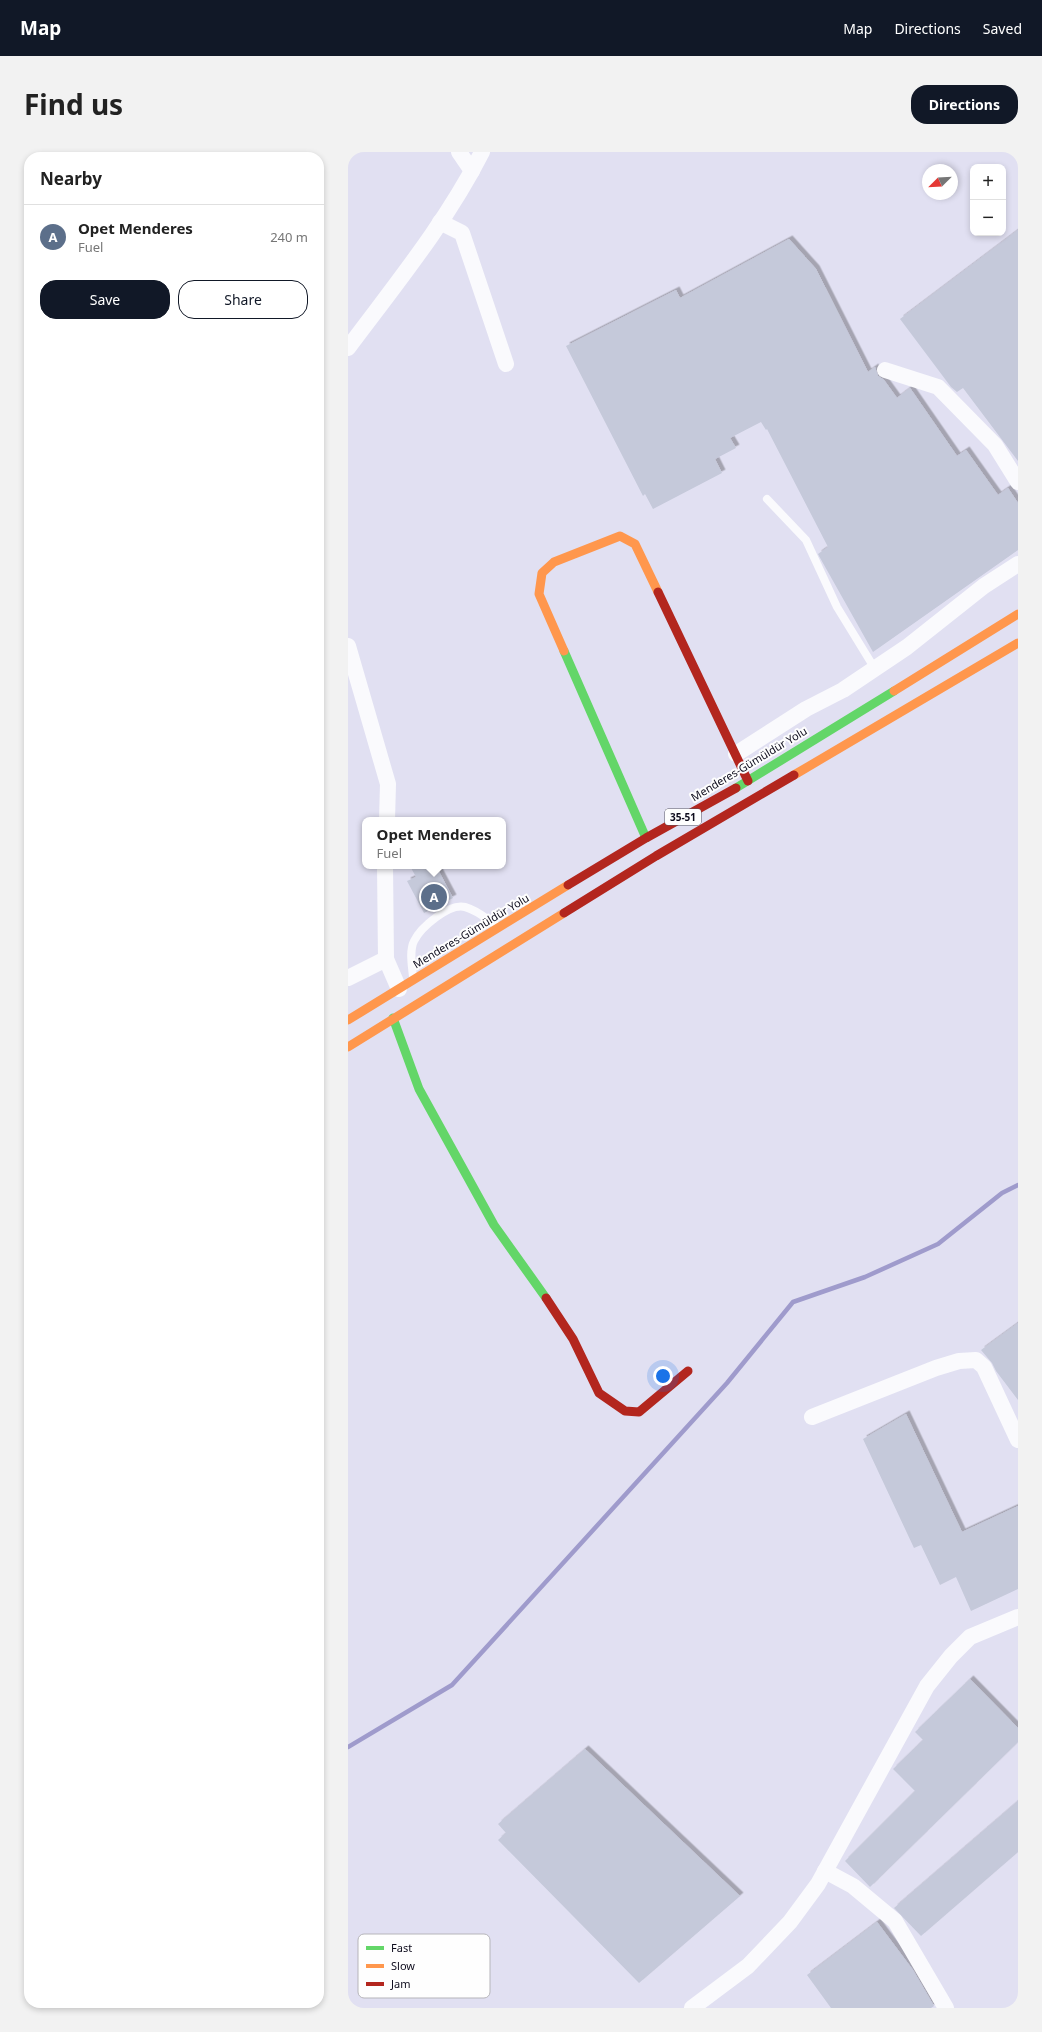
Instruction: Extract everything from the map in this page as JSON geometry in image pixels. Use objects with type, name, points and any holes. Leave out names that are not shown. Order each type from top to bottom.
[{"type":"main road","points":[[646,838],[540,594],[542,574],[554,562],[620,536],[635,544],[748,781]]},
{"type":"main road","name":"Menderes-Gümüldür Yolu","points":[[348,1020],[646,838],[748,781],[1018,614]]},
{"type":"main road","name":"35-51","points":[[348,1047],[656,856],[1018,643]]},
{"type":"main road","points":[[394,1018],[419,1089],[467,1174],[494,1226],[534,1280],[573,1339],[600,1393],[625,1411],[639,1412],[688,1371]]},
{"type":"street","points":[[459,152],[472,171]]},
{"type":"street","points":[[348,348],[440,222],[472,171],[482,152]]},
{"type":"street","points":[[440,222],[462,233],[506,364]]},
{"type":"street","points":[[885,370],[938,386],[995,445],[1018,482]]},
{"type":"street","points":[[736,754],[806,709],[843,690],[875,669],[907,647],[984,586],[1018,564]]},
{"type":"street","points":[[348,646],[353,686],[388,784],[387,817]]},
{"type":"street","points":[[385,869],[386,959],[399,989]]},
{"type":"street","points":[[348,978],[386,959]]},
{"type":"street","points":[[812,1417],[936,1368],[959,1361],[976,1360],[984,1367],[1018,1440]]},
{"type":"street","points":[[692,2008],[748,1966],[790,1922],[825,1871],[927,1686],[951,1656],[970,1637],[1018,1617]]},
{"type":"street","points":[[825,1871],[853,1886],[895,1921],[946,2008]]},
{"type":"lane","points":[[767,499],[806,540],[837,607],[875,669]]},
{"type":"lane","points":[[413,980],[411,955],[414,941],[441,913],[456,907],[465,907],[480,914],[499,928]]},
{"type":"building","points":[[1018,230],[1018,461],[963,388],[957,392],[951,387],[900,319]]},
{"type":"building","points":[[789,239],[816,269],[868,372],[875,367],[878,376],[884,380],[897,398],[910,388],[957,456],[966,450],[998,495],[1008,488],[1018,503],[1018,550],[873,652],[818,554],[828,547],[767,429],[766,430],[761,422],[730,438],[736,448],[715,459],[722,473],[653,509],[645,494],[643,496],[566,346],[676,290],[680,298]]},
{"type":"building","points":[[412,869],[438,869],[453,898],[424,913],[407,881],[416,877]]},
{"type":"building","points":[[1018,1323],[1018,1400],[981,1350]]},
{"type":"building","points":[[906,1414],[962,1532],[1018,1506],[1018,1589],[971,1611],[956,1577],[940,1585],[921,1545],[914,1548],[863,1439]]},
{"type":"building","points":[[970,1679],[1018,1728],[1018,1742],[870,1887],[845,1861],[915,1791],[893,1769],[923,1740],[915,1732]]},
{"type":"building","points":[[585,1749],[740,1896],[639,1983],[498,1840],[506,1833],[498,1824]]},
{"type":"building","points":[[1018,1801],[1018,1852],[921,1936],[894,1908]]},
{"type":"building","points":[[877,1922],[913,1970],[934,2006],[931,2008],[831,2008],[807,1975]]},
{"type":"waterway","points":[[348,1747],[452,1685],[727,1383],[793,1302],[865,1277],[938,1244],[1002,1193],[1018,1185]]},
{"type":"traffic: fast","points":[[564,651],[646,838]]},
{"type":"traffic: fast","points":[[736,788],[894,691]]},
{"type":"traffic: fast","points":[[393,1018],[419,1089],[494,1225],[546,1298]]},
{"type":"traffic: slow","points":[[564,651],[539,594],[542,573],[554,562],[620,536],[635,544],[658,592]]},
{"type":"traffic: slow","points":[[894,691],[1018,614]]},
{"type":"traffic: slow","points":[[794,775],[1018,643]]},
{"type":"traffic: slow","points":[[348,1020],[568,885]]},
{"type":"traffic: slow","points":[[348,1047],[564,913]]},
{"type":"traffic: jam","points":[[658,592],[748,781]]},
{"type":"traffic: jam","points":[[564,913],[656,856],[794,775]]},
{"type":"traffic: jam","points":[[568,885],[646,838],[736,788]]},
{"type":"traffic: jam","points":[[546,1298],[573,1339],[599,1393],[625,1411],[639,1412],[688,1371]]},
{"type":"place","name":"Opet Menderes","points":[[434,897]]}]
